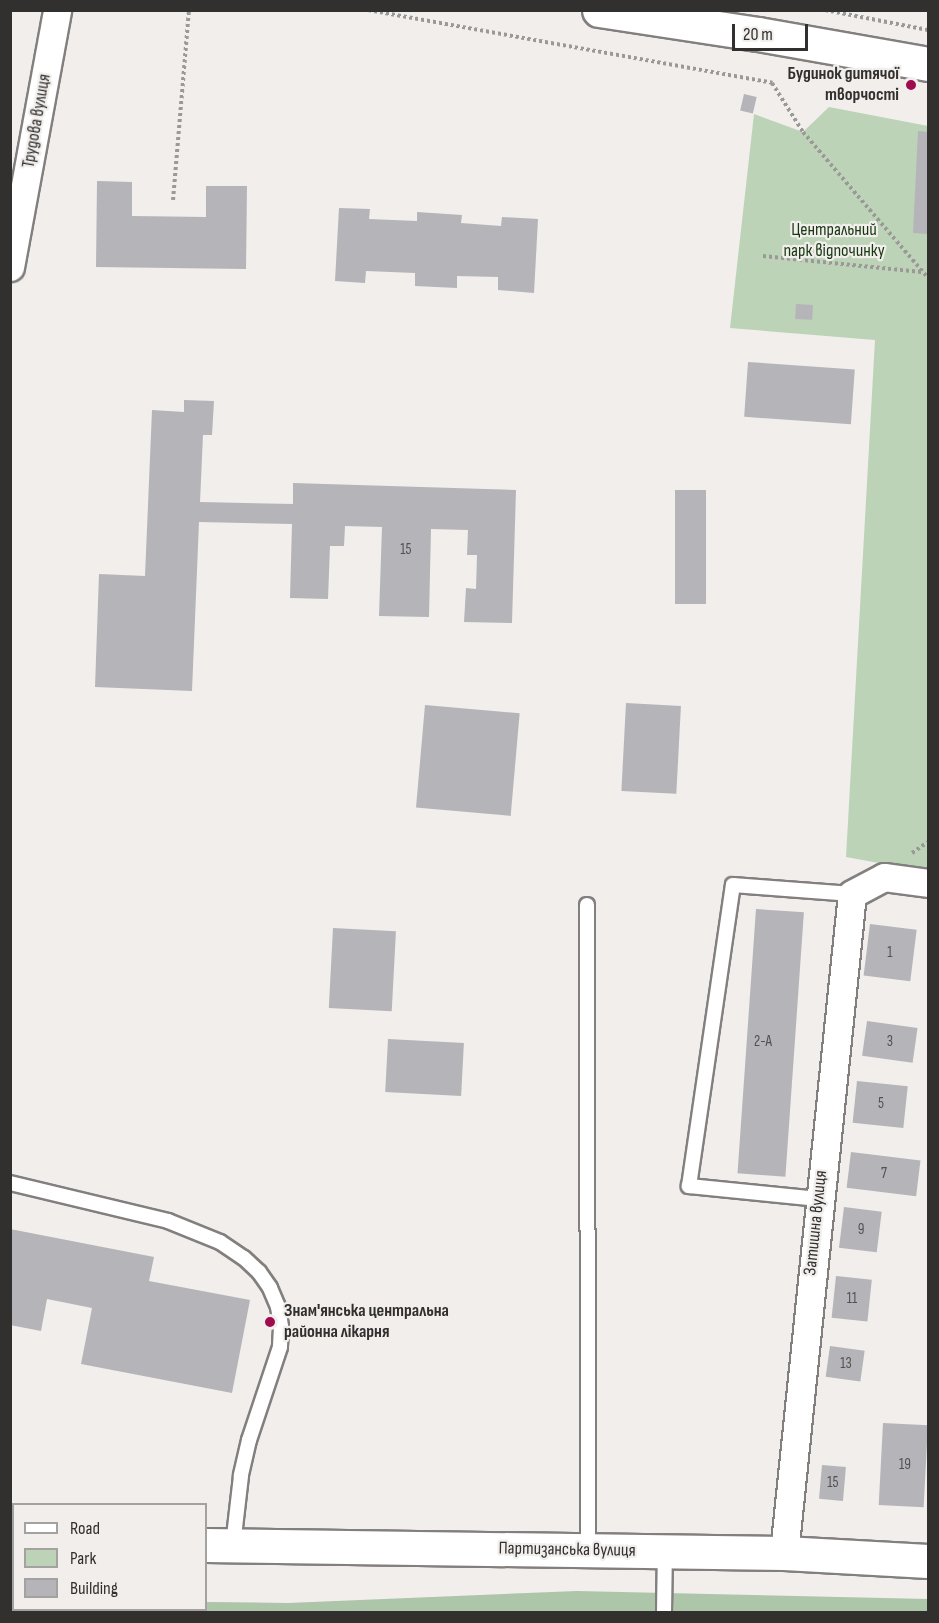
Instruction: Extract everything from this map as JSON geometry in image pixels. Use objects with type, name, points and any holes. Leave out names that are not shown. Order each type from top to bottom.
[{"type":"street","name":"Трудова вулиця","points":[[10,267],[57,10]]},
{"type":"street","points":[[599,10],[758,34],[928,64]]},
{"type":"street","points":[[852,894],[884,878],[928,883]]},
{"type":"street","name":"Затишна вулиця","points":[[784,1553],[852,894]]},
{"type":"street","name":"Партизанська вулиця","points":[[220,1545],[784,1553],[928,1562]]},
{"type":"lane","points":[[819,1199],[689,1186],[734,885],[852,894]]},
{"type":"lane","points":[[587,905],[588,1550]]},
{"type":"lane","points":[[10,1183],[168,1221],[220,1242],[244,1258],[270,1288],[278,1307],[281,1327],[280,1347],[249,1440],[241,1476],[220,1545]]},
{"type":"lane","points":[[664,1612],[665,1551]]},
{"type":"path","points":[[173,200],[189,10]]},
{"type":"path","points":[[368,10],[772,83],[803,132],[928,278]]},
{"type":"path","points":[[825,10],[928,30]]},
{"type":"path","points":[[764,256],[921,272]]},
{"type":"green space","name":"Центральний парк відпочинку","points":[[829,107],[928,126],[928,872],[846,857],[875,340],[730,328],[754,114],[803,132]]},
{"type":"green space","points":[[577,1591],[928,1599],[928,1612],[11,1612],[11,1597],[12,1611],[207,1611],[207,1602],[288,1603]]},
{"type":"building","points":[[744,94],[757,97],[753,113],[740,111]]},
{"type":"building","points":[[918,131],[928,132],[928,234],[913,233]]},
{"type":"building","points":[[97,181],[132,182],[132,216],[206,217],[206,186],[247,186],[246,269],[96,267]]},
{"type":"building","points":[[339,208],[370,209],[369,219],[417,221],[417,212],[462,215],[461,223],[501,226],[502,217],[538,219],[534,293],[498,290],[498,277],[457,276],[457,288],[415,286],[415,273],[366,271],[365,283],[335,281]]},
{"type":"building","points":[[796,304],[813,305],[812,320],[795,319]]},
{"type":"building","points":[[748,362],[855,369],[851,424],[744,417]]},
{"type":"building","points":[[184,400],[214,401],[212,435],[203,435],[200,502],[293,504],[293,483],[516,490],[512,623],[464,622],[466,588],[476,589],[477,555],[467,555],[468,530],[431,529],[429,617],[379,616],[382,527],[345,526],[344,546],[330,546],[328,599],[290,598],[292,524],[199,522],[192,691],[95,687],[99,574],[145,576],[152,410],[184,412]]},
{"type":"building","points":[[675,490],[706,490],[706,604],[675,604]]},
{"type":"building","points":[[626,703],[681,706],[676,794],[621,791]]},
{"type":"building","points":[[425,705],[520,713],[511,816],[416,808]]},
{"type":"building","points":[[756,909],[804,912],[785,1177],[738,1173]]},
{"type":"building","points":[[870,924],[917,930],[910,981],[864,976]]},
{"type":"building","points":[[333,928],[396,931],[392,1011],[329,1008]]},
{"type":"building","points":[[867,1021],[918,1028],[913,1063],[862,1056]]},
{"type":"building","points":[[388,1039],[464,1043],[461,1096],[385,1092]]},
{"type":"building","points":[[857,1081],[908,1086],[903,1128],[853,1123]]},
{"type":"building","points":[[851,1152],[920,1161],[916,1196],[847,1188]]},
{"type":"building","points":[[844,1207],[882,1212],[877,1252],[839,1248]]},
{"type":"building","points":[[10,1229],[154,1257],[149,1281],[250,1300],[232,1393],[81,1364],[92,1308],[47,1299],[41,1331],[10,1325]]},
{"type":"building","points":[[836,1276],[872,1280],[867,1322],[832,1318]]},
{"type":"building","points":[[830,1346],[865,1351],[860,1382],[826,1377]]},
{"type":"building","points":[[883,1423],[928,1425],[924,1507],[879,1505]]},
{"type":"building","points":[[822,1465],[846,1467],[843,1501],[819,1499]]},
{"type":"place","name":"Будинок дитячої творчості","points":[[911,85]]},
{"type":"place","name":"Знам'янська центральна районна лікарня","points":[[270,1322]]}]
